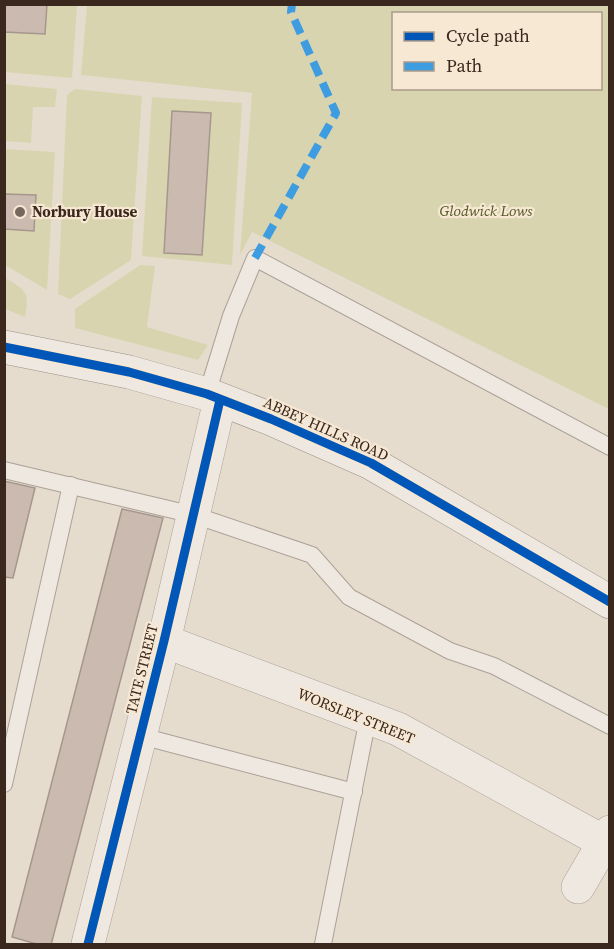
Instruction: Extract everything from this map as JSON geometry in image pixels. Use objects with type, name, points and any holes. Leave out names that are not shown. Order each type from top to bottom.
[{"type":"street","name":"ABBEY HILLS ROAD","points":[[5,349],[129,372],[213,397],[271,419],[371,463],[609,602]]},
{"type":"street","name":"TATE STREET","points":[[88,945],[194,514],[213,397]]},
{"type":"street","name":"WORSLEY STREET","points":[[164,641],[398,729],[607,837]]},
{"type":"street","points":[[578,886],[607,837]]},
{"type":"lane","points":[[213,397],[231,316],[255,258],[609,447]]},
{"type":"lane","points":[[4,470],[194,514],[312,555],[349,597],[450,651],[494,666],[609,726]]},
{"type":"lane","points":[[4,784],[71,485]]},
{"type":"lane","points":[[323,945],[368,718]]},
{"type":"lane","points":[[141,736],[354,792]]},
{"type":"green space","points":[[47,5],[77,5],[72,78],[5,72],[4,32],[45,34]]},
{"type":"green space","name":"Glodwick Lows","points":[[87,5],[609,5],[609,409],[252,232],[240,255],[252,93],[81,75]]},
{"type":"green space","points":[[5,84],[57,89],[55,107],[33,107],[31,143],[5,141]]},
{"type":"green space","points":[[75,89],[142,96],[131,260],[70,299],[58,294],[67,95]]},
{"type":"green space","points":[[152,97],[242,103],[232,265],[142,256]],"holes":[[[172,111],[211,113],[202,255],[164,253]]]},
{"type":"green space","points":[[4,149],[55,152],[47,290],[5,265],[5,229],[34,231],[35,195],[5,194]]},
{"type":"green space","points":[[140,265],[155,266],[147,327],[208,345],[198,360],[75,328],[75,309]]},
{"type":"green space","points":[[5,278],[25,293],[27,302],[25,317],[5,309]]},
{"type":"building","points":[[4,4],[47,4],[45,34],[4,32]]},
{"type":"building","points":[[172,111],[211,113],[202,255],[164,253]]},
{"type":"building","name":"Norbury House","points":[[4,194],[36,195],[34,231],[4,229]]},
{"type":"building","points":[[4,481],[35,488],[13,578],[4,577]]},
{"type":"building","points":[[122,509],[163,518],[51,945],[40,945],[12,937]]},
{"type":"marked path","points":[[255,258],[336,113],[291,12],[292,4]]},
{"type":"cycle path","points":[[4,347],[129,372],[207,394],[271,419],[371,463],[610,602]]},
{"type":"cycle path","points":[[88,944],[164,641],[220,400]]},
{"type":"place","name":"Norbury House","points":[[20,212]]}]
